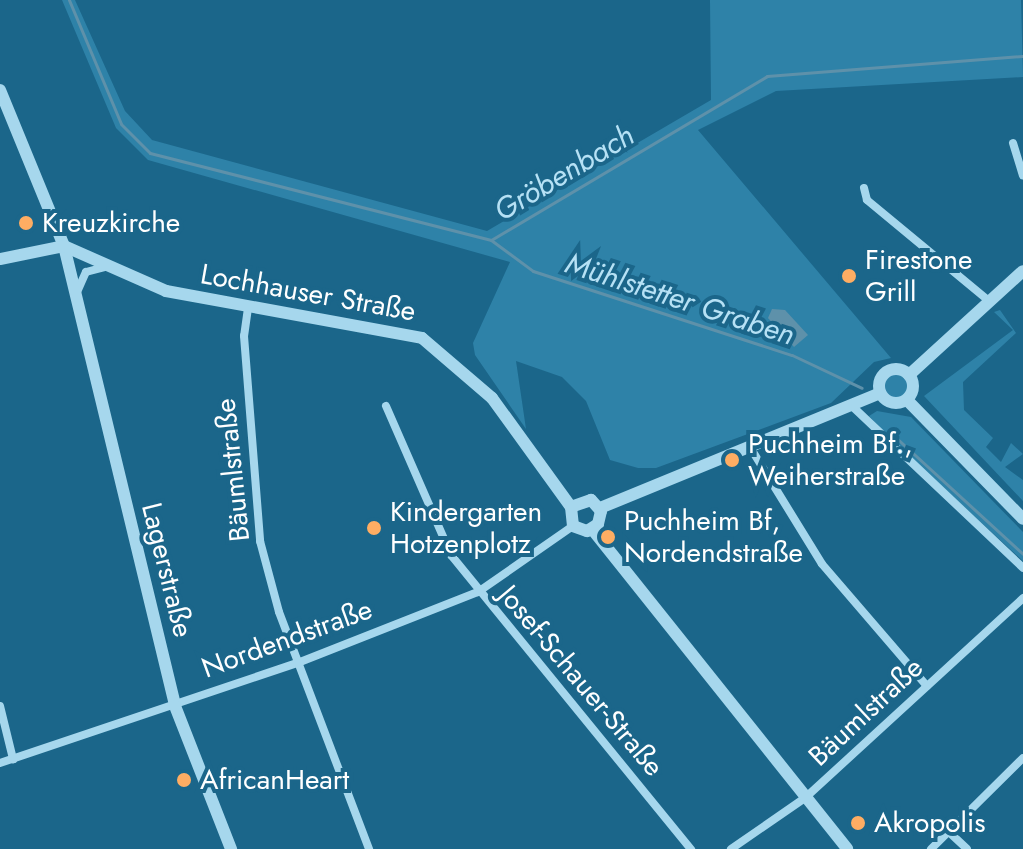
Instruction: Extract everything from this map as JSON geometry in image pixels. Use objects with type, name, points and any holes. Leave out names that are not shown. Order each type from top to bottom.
[{"type":"street","name":"Lagerstraße","points":[[0,90],[64,246],[175,706],[231,849]]},
{"type":"street","points":[[1013,143],[1023,176]]},
{"type":"street","points":[[864,188],[867,200],[989,301]]},
{"type":"street","points":[[0,259],[64,246]]},
{"type":"street","name":"Lochhauser Straße","points":[[64,246],[166,291],[248,308],[383,328],[448,354],[492,398],[571,507],[573,526]]},
{"type":"street","points":[[77,297],[82,276],[109,266]]},
{"type":"street","points":[[1023,271],[909,375],[907,400],[1023,519]]},
{"type":"street","name":"Bäumlstraße","points":[[248,308],[255,516],[300,662],[369,849]]},
{"type":"street","points":[[592,529],[600,508],[853,407],[880,393],[886,371],[909,375]]},
{"type":"street","points":[[880,393],[889,402],[907,400]]},
{"type":"street","name":"Josef-Schauer-Straße","points":[[386,406],[431,523],[478,592],[691,849]]},
{"type":"street","points":[[853,407],[1023,568]]},
{"type":"street","points":[[750,447],[822,564],[927,686]]},
{"type":"street","points":[[571,507],[585,498],[600,508]]},
{"type":"street","points":[[573,526],[592,529],[847,849]]},
{"type":"street","name":"Nordendstraße","points":[[0,763],[300,662],[478,592],[573,526]]},
{"type":"street","name":"Bäumlstraße","points":[[731,849],[805,798],[1023,598]]},
{"type":"street","points":[[0,706],[13,759]]},
{"type":"street","points":[[931,849],[1023,758]]},
{"type":"street","points":[[950,833],[967,849]]},
{"type":"shaded area","points":[[62,0],[75,0],[125,111],[152,140],[487,231],[711,100],[710,0],[1021,0],[1023,77],[776,91],[698,130],[891,358],[874,362],[831,403],[656,468],[638,468],[610,460],[586,401],[562,377],[516,361],[526,429],[475,355],[473,343],[510,262],[148,160],[116,128]]},
{"type":"shaded area","points":[[772,309],[785,310],[808,335],[794,347],[768,318]]},
{"type":"shaded area","points":[[1000,310],[1016,333],[963,382],[964,410],[993,438],[986,447],[1001,462],[1011,443],[1023,454],[1005,467],[1023,480],[1023,501],[924,396],[1013,330],[994,312]]},
{"type":"shaded area","points":[[896,372],[906,376],[910,386],[906,396],[896,400],[886,396],[882,386],[886,376]]},
{"type":"shaded area","points":[[877,411],[911,417],[1023,532],[1023,561],[889,438],[869,416]]},
{"type":"waterway","name":"Gröbenbach","points":[[69,0],[121,124],[150,153],[491,240],[767,76],[1023,56]]},
{"type":"waterway","name":"Mühlstetter Graben","points":[[491,240],[533,271],[792,355],[862,388]]},
{"type":"waterway","name":"Mühlstetter Graben","points":[[892,434],[1023,554]]},
{"type":"place","name":"Kreuzkirche","points":[[26,223]]},
{"type":"place","name":"Firestone Grill","points":[[849,276]]},
{"type":"place","name":"Puchheim Bf., Weiherstraße","points":[[732,460]]},
{"type":"place","name":"Kindergarten Hotzenplotz","points":[[374,528]]},
{"type":"place","name":"Puchheim Bf, Nordendstraße","points":[[608,537]]},
{"type":"place","name":"AfricanHeart","points":[[184,780]]},
{"type":"place","name":"Akropolis","points":[[858,823]]}]
